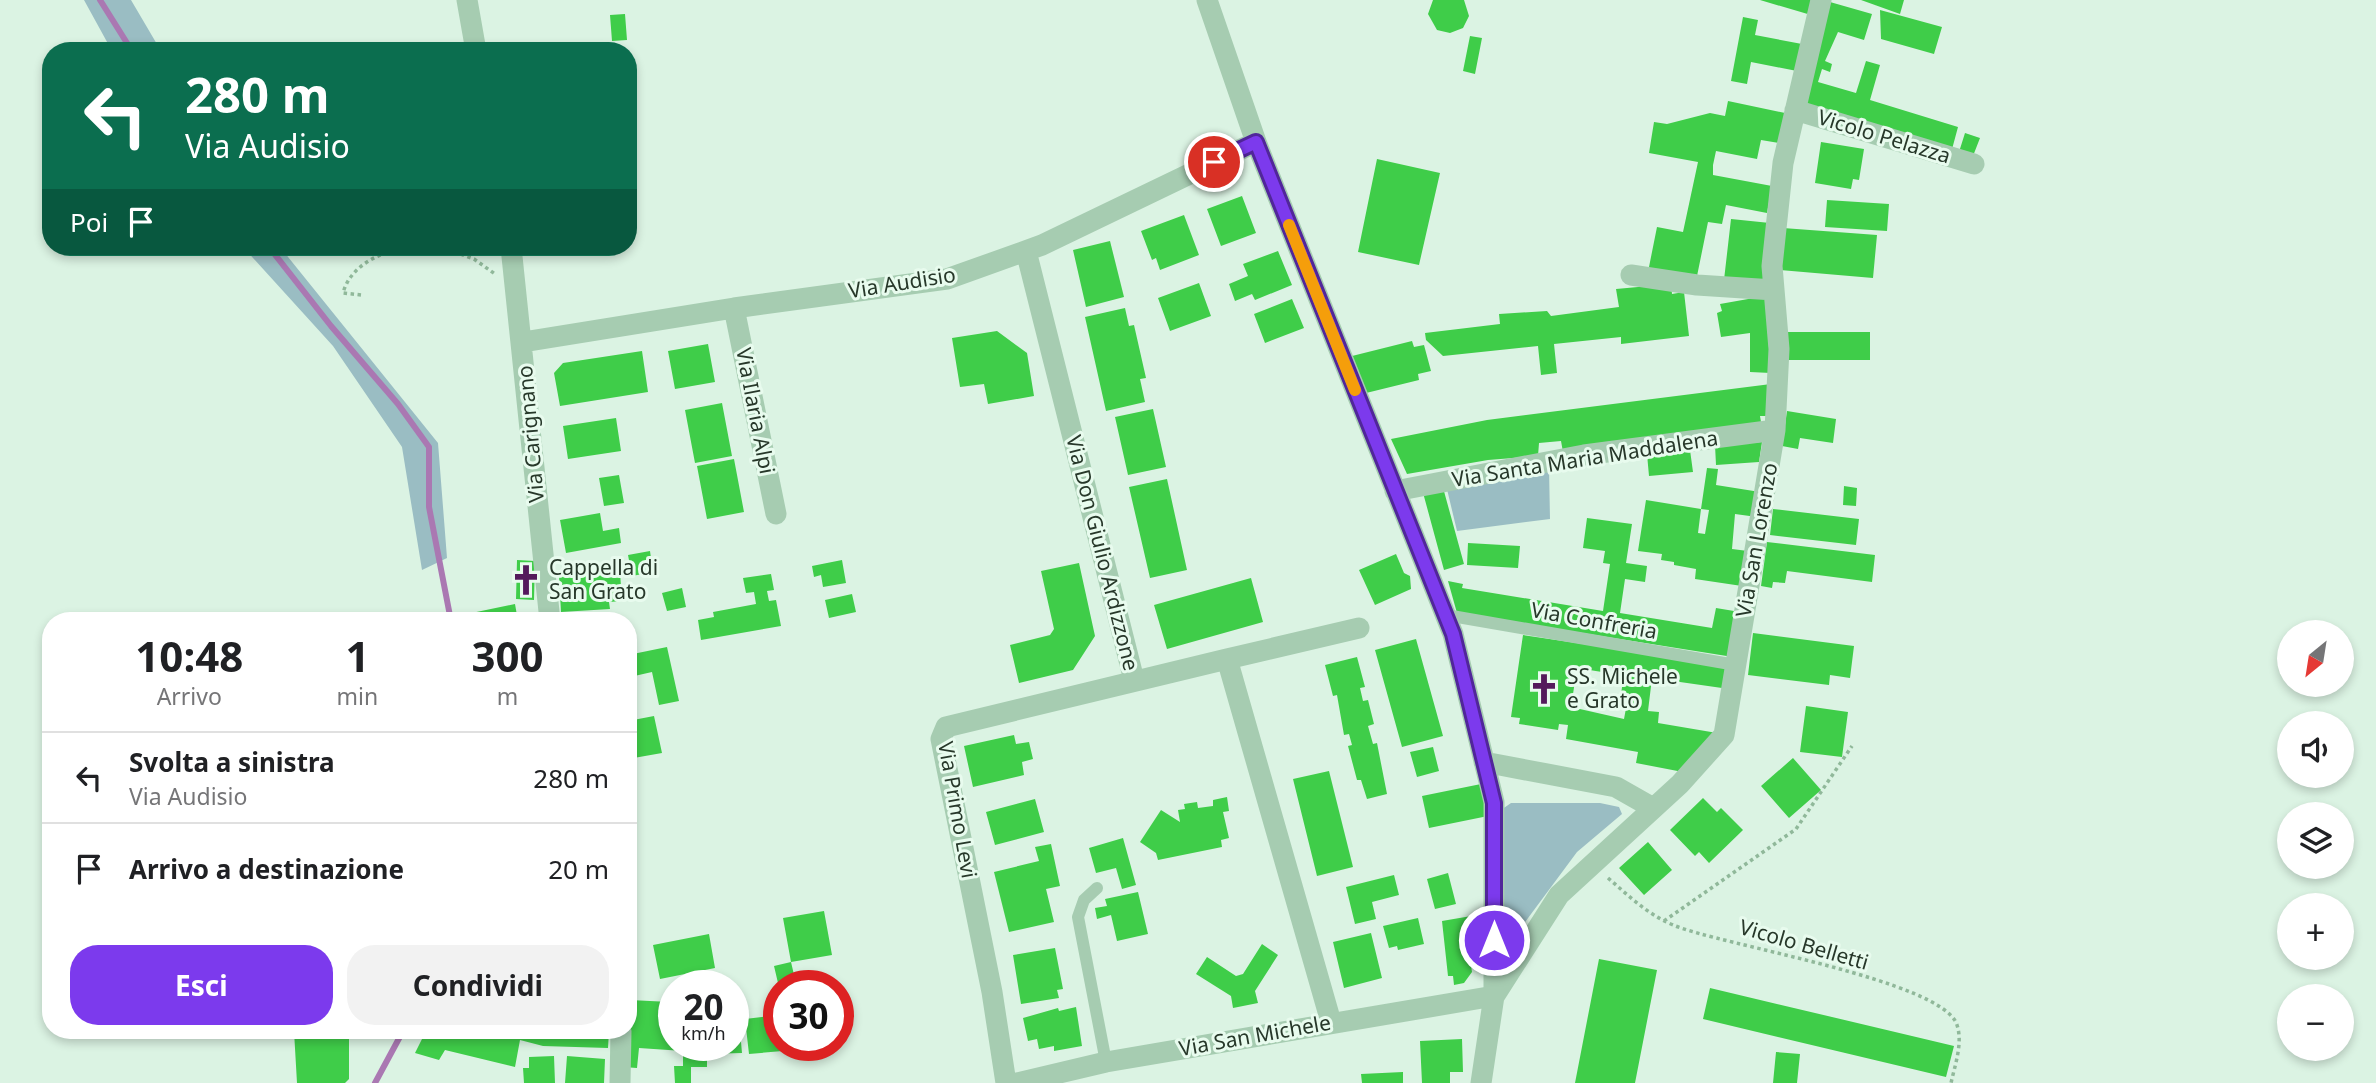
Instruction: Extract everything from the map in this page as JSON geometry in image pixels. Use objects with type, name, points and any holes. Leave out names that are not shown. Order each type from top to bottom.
[{"type":"street","points":[[467,0],[474,42]]},
{"type":"street","points":[[1207,0],[1256,142],[1446,615],[1484,762],[1494,803],[1494,996],[1481,1083]]},
{"type":"street","name":"Via San Lorenzo","points":[[1494,996],[1559,895],[1653,808],[1724,735],[1775,430],[1779,349],[1772,266],[1783,163],[1821,0]]},
{"type":"street","name":"Vicolo Pelazza","points":[[1795,110],[1974,164]]},
{"type":"street","name":"Via Audisio","points":[[523,342],[734,308],[947,279],[1026,251],[1256,142]]},
{"type":"street","name":"Via Don Giulio Ardizzone","points":[[1026,251],[1134,680],[1359,628]]},
{"type":"street","name":"Via Carignano","points":[[511,256],[523,342],[549,612]]},
{"type":"street","points":[[1631,275],[1697,285],[1774,290]]},
{"type":"street","name":"Via Ilaria Alpi","points":[[734,308],[776,514]]},
{"type":"street","name":"Via Santa Maria Maddalena","points":[[1395,491],[1584,455],[1775,430]]},
{"type":"street","points":[[1227,659],[1331,1022]]},
{"type":"street","name":"Via Primo Levi","points":[[1006,1083],[992,992],[941,739],[946,727],[1134,680]]},
{"type":"street","points":[[1484,762],[1616,787],[1653,808]]},
{"type":"street","name":"Via San Michele","points":[[1017,1083],[1106,1062],[1494,996]]},
{"type":"street","points":[[620,1083],[621,1039]]},
{"type":"lane","name":"Via Confreria","points":[[1446,615],[1736,665]]},
{"type":"lane","points":[[1097,888],[1084,900],[1078,917],[1106,1062]]},
{"type":"path","points":[[361,295],[343,293],[347,279],[367,262],[380,256]]},
{"type":"path","points":[[466,256],[474,259],[516,290]]},
{"type":"path","points":[[1664,921],[1796,829],[1852,746]]},
{"type":"path","name":"Vicolo Belletti","points":[[1593,864],[1647,913],[1676,927],[1789,954],[1918,995],[1945,1008],[1957,1024],[1959,1046],[1951,1083]]},
{"type":"shaded area","points":[[84,0],[131,0],[156,42],[107,42]]},
{"type":"shaded area","points":[[251,256],[287,256],[438,443],[447,558],[422,570],[402,447],[333,346]]},
{"type":"shaded area","points":[[1549,467],[1550,519],[1457,531],[1446,485]]},
{"type":"shaded area","points":[[1511,803],[1600,803],[1619,807],[1622,814],[1577,852],[1508,945],[1499,939],[1501,810]]},
{"type":"building","points":[[1433,0],[1464,0],[1469,16],[1463,28],[1450,33],[1437,30],[1428,14]]},
{"type":"building","points":[[1760,0],[1816,0],[1811,15]]},
{"type":"building","points":[[1861,0],[1904,0],[1900,14]]},
{"type":"building","points":[[1830,2],[1872,14],[1864,40],[1838,32],[1825,61],[1832,64],[1830,72],[1822,69],[1818,82],[1856,93],[1866,61],[1880,65],[1870,100],[1958,127],[1951,153],[1799,108]]},
{"type":"building","points":[[1880,10],[1942,27],[1934,54],[1881,39]]},
{"type":"building","points":[[625,14],[627,40],[612,41],[610,15]]},
{"type":"building","points":[[1743,17],[1758,20],[1755,35],[1802,44],[1797,71],[1751,62],[1747,84],[1731,81]]},
{"type":"building","points":[[1470,36],[1482,38],[1475,74],[1463,71]]},
{"type":"building","points":[[1728,101],[1785,113],[1779,143],[1761,140],[1757,159],[1716,151],[1713,165],[1713,175],[1772,186],[1767,213],[1726,205],[1722,224],[1708,222],[1696,281],[1648,272],[1657,227],[1683,232],[1698,162],[1649,153],[1654,122],[1667,124],[1710,113],[1725,116]]},
{"type":"building","points":[[1965,133],[1980,138],[1973,156],[1959,152]]},
{"type":"building","points":[[1821,142],[1864,149],[1859,180],[1853,179],[1851,189],[1815,183]]},
{"type":"building","points":[[1377,159],[1440,173],[1419,265],[1358,252]]},
{"type":"building","points":[[1242,196],[1256,233],[1221,246],[1207,209]]},
{"type":"building","points":[[1827,200],[1889,204],[1887,231],[1825,227]]},
{"type":"building","points":[[1184,215],[1199,255],[1160,270],[1156,258],[1152,260],[1141,231]]},
{"type":"building","points":[[1731,219],[1770,223],[1763,284],[1724,280]]},
{"type":"building","points":[[1783,228],[1877,235],[1873,278],[1780,270]]},
{"type":"building","points":[[1110,241],[1124,297],[1086,307],[1073,250]]},
{"type":"building","points":[[1278,251],[1292,285],[1255,300],[1252,294],[1235,301],[1229,284],[1248,276],[1243,264]]},
{"type":"building","points":[[1199,283],[1211,316],[1170,331],[1158,298]]},
{"type":"building","points":[[1671,284],[1672,294],[1684,292],[1689,336],[1621,344],[1621,337],[1554,344],[1557,373],[1541,375],[1538,346],[1443,356],[1426,340],[1425,333],[1500,324],[1499,314],[1547,311],[1551,316],[1619,307],[1616,289]]},
{"type":"building","points":[[1765,296],[1771,373],[1750,372],[1750,333],[1721,337],[1717,313],[1722,311],[1720,304]]},
{"type":"building","points":[[1292,299],[1304,328],[1265,343],[1254,314]]},
{"type":"building","points":[[1125,308],[1129,326],[1134,325],[1146,378],[1140,379],[1145,402],[1106,411],[1085,317]]},
{"type":"building","points":[[997,331],[1027,353],[1034,396],[988,404],[984,384],[960,387],[952,338]]},
{"type":"building","points":[[1785,332],[1870,332],[1870,360],[1786,360]]},
{"type":"building","points":[[1412,341],[1414,347],[1424,345],[1431,371],[1418,374],[1419,380],[1362,394],[1352,356]]},
{"type":"building","points":[[708,344],[715,382],[675,389],[668,351]]},
{"type":"building","points":[[642,351],[648,392],[560,406],[554,373],[563,363]]},
{"type":"building","points":[[1771,384],[1774,416],[1760,416],[1762,428],[1563,452],[1561,441],[1539,443],[1538,456],[1488,460],[1407,474],[1391,439],[1487,420]]},
{"type":"building","points":[[722,403],[732,456],[695,463],[685,410]]},
{"type":"building","points":[[1153,409],[1166,467],[1128,475],[1115,417]]},
{"type":"building","points":[[1787,411],[1836,419],[1833,443],[1800,438],[1798,449],[1782,446]]},
{"type":"building","points":[[616,418],[621,451],[568,459],[563,426]]},
{"type":"building","points":[[1762,442],[1759,462],[1716,465],[1715,445]]},
{"type":"building","points":[[1690,450],[1693,472],[1649,476],[1647,454]]},
{"type":"building","points":[[734,459],[744,512],[707,519],[697,466]]},
{"type":"building","points":[[1707,468],[1718,469],[1716,485],[1760,492],[1757,517],[1735,514],[1732,549],[1748,551],[1742,586],[1695,579],[1696,569],[1661,560],[1662,554],[1638,551],[1646,500],[1701,509]],"holes":[[[1701,509],[1709,510],[1705,534],[1698,533]]]},
{"type":"building","points":[[619,475],[624,503],[604,506],[599,478]]},
{"type":"building","points":[[1167,479],[1187,570],[1150,578],[1129,487]]},
{"type":"building","points":[[1442,484],[1464,564],[1444,570],[1422,489]]},
{"type":"building","points":[[1844,486],[1857,488],[1856,506],[1843,505]]},
{"type":"building","points":[[1773,509],[1859,519],[1856,545],[1770,535]]},
{"type":"building","points":[[600,513],[603,531],[619,528],[621,543],[566,553],[560,520]]},
{"type":"building","points":[[1587,518],[1632,524],[1626,563],[1647,566],[1645,582],[1625,579],[1620,613],[1712,628],[1716,608],[1740,612],[1733,657],[1457,613],[1448,581],[1463,584],[1462,588],[1603,611],[1610,564],[1603,563],[1605,551],[1583,548]]},
{"type":"building","points":[[1767,542],[1875,555],[1872,582],[1787,571],[1785,583],[1773,582],[1772,588],[1761,586]]},
{"type":"building","points":[[1468,543],[1520,546],[1518,568],[1467,565]]},
{"type":"building","points":[[650,551],[653,572],[632,576],[628,555]]},
{"type":"building","points":[[1396,554],[1404,573],[1410,576],[1411,589],[1375,605],[1359,570]]},
{"type":"building","name":"Cappella di San Grato","points":[[517,560],[535,561],[534,600],[516,599]]},
{"type":"building","points":[[842,560],[846,583],[823,587],[821,575],[814,577],[812,566]]},
{"type":"building","points":[[1079,563],[1095,636],[1073,670],[1019,683],[1010,645],[1050,635],[1054,629],[1041,571]]},
{"type":"building","points":[[620,572],[622,601],[609,602],[610,609],[561,612],[559,576]]},
{"type":"building","points":[[771,574],[774,590],[767,591],[769,601],[776,600],[781,626],[701,640],[698,620],[714,617],[713,612],[756,604],[754,592],[746,593],[743,578]]},
{"type":"building","points":[[1251,578],[1263,622],[1167,649],[1154,605]]},
{"type":"building","points":[[682,588],[686,607],[667,611],[662,593]]},
{"type":"building","points":[[852,594],[856,612],[829,618],[825,600]]},
{"type":"building","points":[[515,604],[516,612],[476,612]]},
{"type":"building","points":[[1753,633],[1854,646],[1850,678],[1830,675],[1829,685],[1748,675]]},
{"type":"building","points":[[1523,635],[1732,666],[1729,689],[1652,678],[1648,711],[1659,712],[1658,723],[1717,733],[1688,773],[1636,763],[1638,752],[1566,739],[1568,725],[1559,724],[1558,730],[1519,724],[1520,718],[1511,717]],"holes":[[[1604,665],[1612,666],[1616,679],[1623,680],[1620,702],[1627,703],[1624,719],[1571,707],[1577,668],[1602,672]]]},
{"type":"building","points":[[1416,639],[1443,736],[1402,747],[1375,650]]},
{"type":"building","points":[[667,647],[679,701],[659,705],[652,672],[637,675],[637,653]]},
{"type":"building","points":[[1357,657],[1365,687],[1360,688],[1363,701],[1368,700],[1374,724],[1368,726],[1373,744],[1377,743],[1387,794],[1367,799],[1361,780],[1357,780],[1348,746],[1352,745],[1349,734],[1344,735],[1337,695],[1333,696],[1325,665]]},
{"type":"building","points":[[1806,706],[1848,712],[1842,757],[1800,752]]},
{"type":"building","points":[[654,716],[662,753],[637,757],[637,719]]},
{"type":"building","points":[[1014,735],[1016,744],[1029,742],[1033,759],[1022,762],[1024,775],[973,787],[964,746]]},
{"type":"building","points":[[1433,747],[1439,771],[1417,777],[1410,752]]},
{"type":"building","points":[[1793,758],[1821,790],[1789,818],[1761,786]]},
{"type":"building","points":[[1329,771],[1353,867],[1317,876],[1293,779]]},
{"type":"building","points":[[1481,784],[1488,816],[1429,828],[1422,796]]},
{"type":"building","points":[[1227,797],[1229,811],[1223,812],[1229,838],[1221,840],[1222,847],[1158,860],[1156,853],[1140,842],[1161,810],[1180,822],[1178,810],[1185,809],[1184,804],[1197,802],[1198,808],[1213,806],[1213,800]]},
{"type":"building","points":[[1703,798],[1717,812],[1721,808],[1743,830],[1709,863],[1699,852],[1695,856],[1670,830]]},
{"type":"building","points":[[1035,799],[1044,832],[995,845],[986,812]]},
{"type":"building","points":[[1123,838],[1136,885],[1122,889],[1116,868],[1096,873],[1089,848]]},
{"type":"building","points":[[1648,842],[1672,870],[1644,895],[1619,868]]},
{"type":"building","points":[[1051,844],[1060,886],[1046,889],[1054,922],[1009,932],[994,872],[1039,861],[1035,847]]},
{"type":"building","points":[[1448,873],[1456,904],[1435,909],[1427,879]]},
{"type":"building","points":[[1394,875],[1399,895],[1372,902],[1376,919],[1355,924],[1346,887]]},
{"type":"building","points":[[1138,892],[1148,934],[1117,941],[1111,915],[1097,919],[1095,908],[1107,906],[1105,899]]},
{"type":"building","points":[[824,911],[832,955],[791,962],[783,918]]},
{"type":"building","points":[[1483,914],[1489,943],[1468,946],[1472,972],[1464,983],[1454,985],[1453,976],[1448,976],[1442,921]]},
{"type":"building","points":[[1418,918],[1424,944],[1398,950],[1397,946],[1389,948],[1383,926]]},
{"type":"building","points":[[1371,933],[1382,978],[1344,988],[1333,942]]},
{"type":"building","points":[[709,934],[715,968],[658,970],[653,945]]},
{"type":"building","points":[[1262,944],[1278,955],[1255,991],[1258,1003],[1233,1008],[1231,996],[1196,974],[1207,957],[1236,976],[1243,974]]},
{"type":"building","points":[[1055,948],[1063,989],[1057,990],[1059,998],[1021,1004],[1013,955]]},
{"type":"building","points":[[1599,959],[1657,970],[1635,1083],[1575,1083]]},
{"type":"building","points":[[791,962],[793,970],[775,970],[774,966]]},
{"type":"building","points":[[1710,988],[1954,1046],[1946,1077],[1703,1019]]},
{"type":"building","points":[[637,1000],[658,1001],[658,1049],[639,1048],[637,1068],[623,1067],[626,1039],[637,1039]]},
{"type":"building","points":[[1076,1007],[1082,1046],[1054,1051],[1054,1046],[1039,1049],[1037,1039],[1028,1041],[1023,1018],[1058,1008],[1059,1011]]},
{"type":"building","points":[[763,1017],[763,1053],[749,1054],[749,1019]]},
{"type":"building","points":[[294,1039],[349,1039],[349,1079],[345,1083],[297,1083]]},
{"type":"building","points":[[422,1039],[609,1039],[608,1048],[543,1046],[520,1040],[515,1067],[445,1050],[439,1060],[415,1053]]},
{"type":"building","points":[[1462,1039],[1463,1072],[1450,1072],[1450,1083],[1422,1083],[1420,1041]]},
{"type":"building","points":[[1776,1052],[1800,1054],[1797,1083],[1773,1083]]},
{"type":"building","points":[[554,1056],[555,1083],[524,1083],[523,1068],[529,1068],[529,1057]]},
{"type":"building","points":[[567,1056],[605,1059],[604,1083],[565,1083]]},
{"type":"building","points":[[683,1061],[707,1061],[707,1067],[691,1067],[691,1083],[675,1083],[674,1066],[683,1066]]},
{"type":"building","points":[[1403,1072],[1403,1083],[1362,1083],[1361,1074]]},
{"type":"waterway","points":[[100,0],[126,42]]},
{"type":"waterway","points":[[276,256],[331,326],[398,404],[429,447],[429,507],[449,612]]},
{"type":"waterway","points":[[375,1083],[399,1039]]},
{"type":"slow traffic","points":[[1289,225],[1355,390]]},
{"type":"place","name":"Cappella di San Grato","points":[[526,580]]},
{"type":"place","name":"SS. Michele e Grato","points":[[1544,689]]},
{"type":"route","points":[[1214,162],[1256,142],[1453,634],[1494,803],[1494,940]]}]
